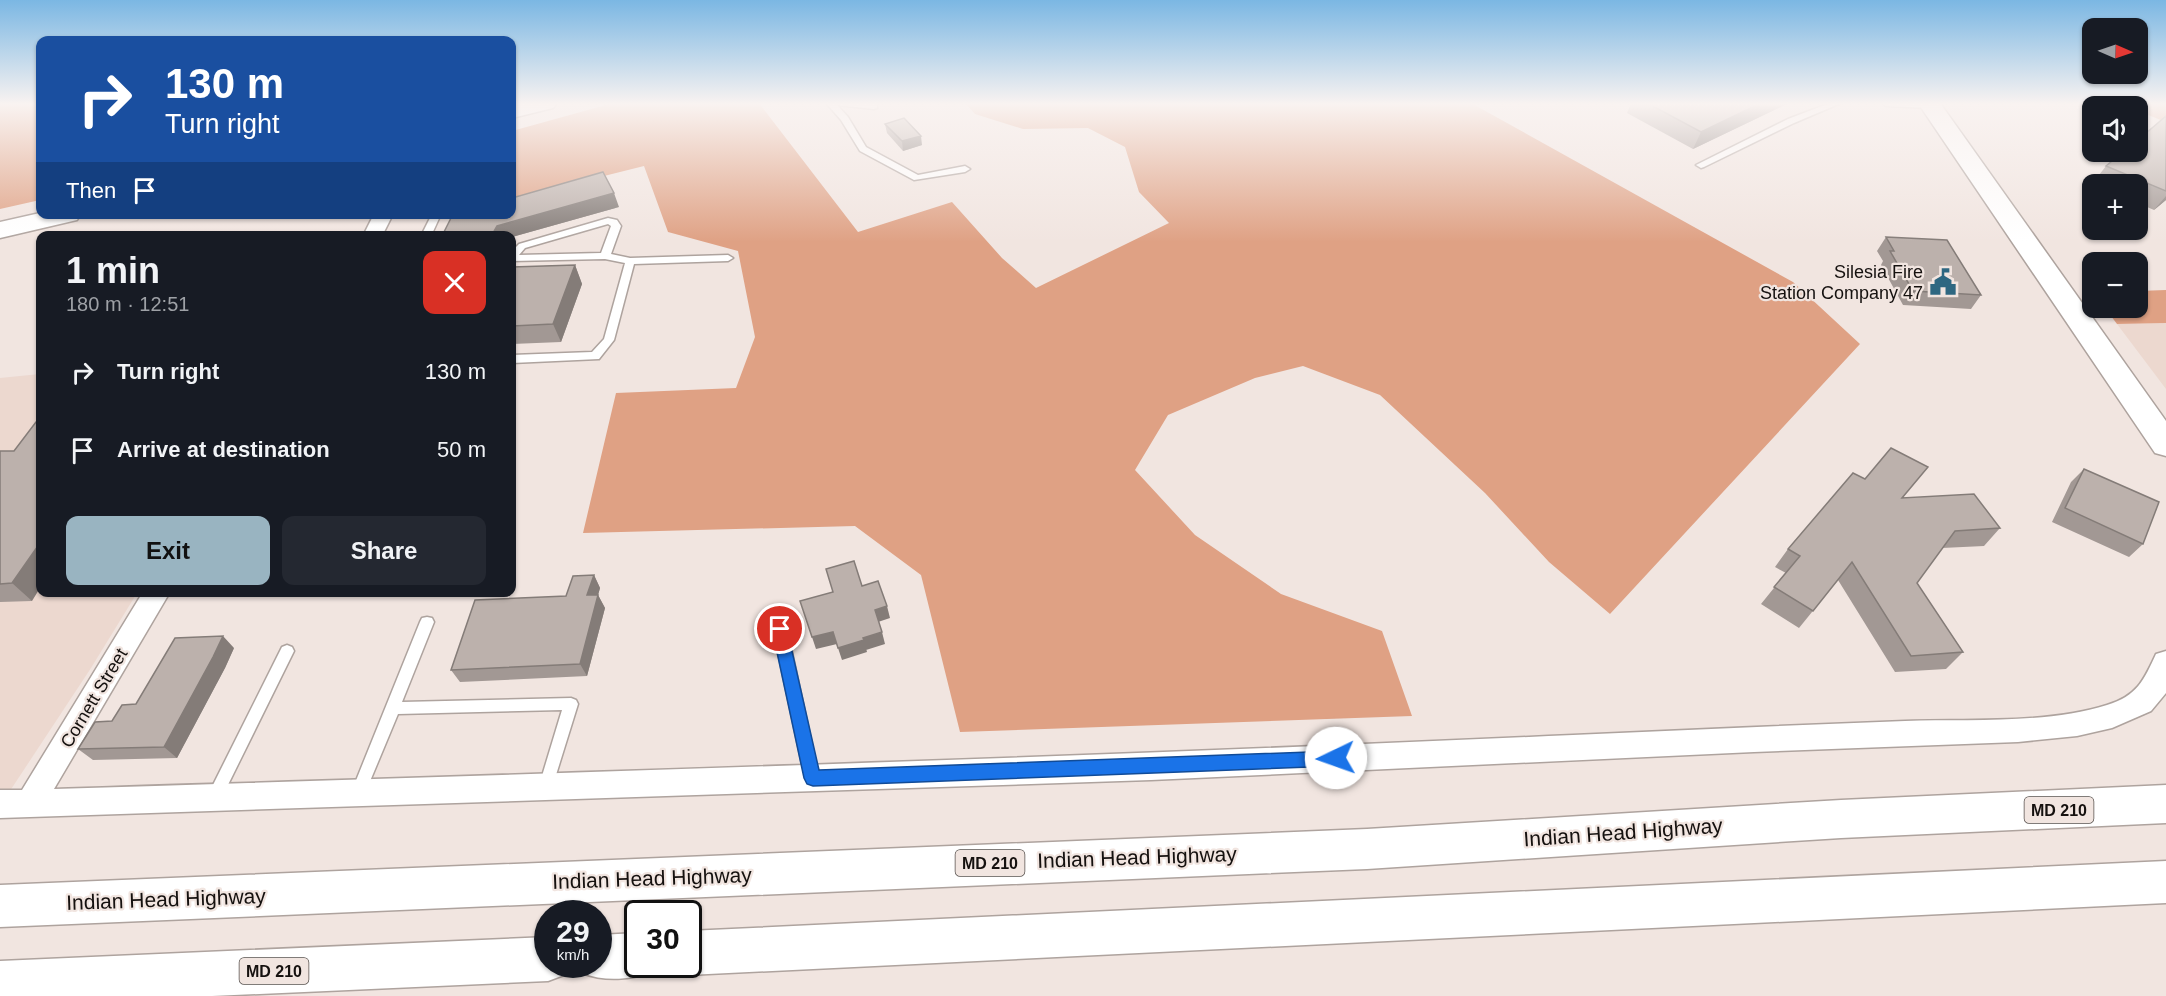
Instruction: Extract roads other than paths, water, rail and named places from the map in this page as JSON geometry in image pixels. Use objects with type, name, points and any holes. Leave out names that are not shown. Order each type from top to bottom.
[{"type":"main road","points":[[1961,149],[2165,442]]},
{"type":"main road","points":[[0,230],[47,219]]},
{"type":"main road","name":"Indian Head Highway","points":[[0,906],[1367,849],[2157,802]]},
{"type":"main road","points":[[702,952],[1898,892],[2166,882]]},
{"type":"main road","name":"MD 210","points":[[0,983],[534,960]]},
{"type":"street","name":"Cornett Street","points":[[30,803],[154,597]]},
{"type":"street","points":[[0,804],[813,778],[2018,730],[2086,722],[2112,716],[2141,703],[2161,679],[2166,662]]},
{"type":"lane","points":[[864,149],[917,178],[965,169]]},
{"type":"lane","points":[[1701,165],[1733,149]]},
{"type":"lane","points":[[516,253],[522,246],[608,221],[614,222],[616,226],[605,256]]},
{"type":"lane","points":[[516,257],[605,256],[630,261],[728,258]]},
{"type":"lane","points":[[516,360],[595,356],[609,340],[630,261]]},
{"type":"lane","points":[[358,793],[427,622]]},
{"type":"lane","points":[[780,629],[813,778]]},
{"type":"lane","points":[[214,798],[287,651]]},
{"type":"lane","points":[[393,708],[571,704],[546,786]]},
{"type":"place","name":"Silesia Fire Station Company 47","points":[[1943,282]]}]
